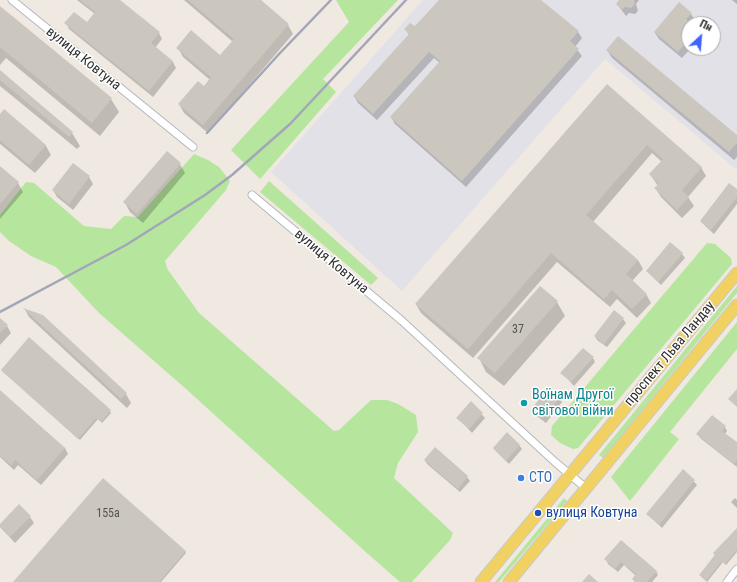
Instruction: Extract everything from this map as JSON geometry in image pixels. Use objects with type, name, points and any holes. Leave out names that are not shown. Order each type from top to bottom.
[{"type":"main road","name":"проспект Льва Ландау","points":[[481,582],[737,273]]},
{"type":"main road","name":"проспект Льва Ландау","points":[[509,582],[737,305]]},
{"type":"street","name":"вулиця Ковтуна","points":[[12,0],[193,147]]},
{"type":"street","name":"вулиця Ковтуна","points":[[252,195],[401,320],[587,489]]},
{"type":"street","points":[[727,582],[737,569]]},
{"type":"shaded area","points":[[423,0],[737,0],[737,170],[605,59],[402,291],[271,172]]},
{"type":"green space","points":[[336,0],[398,0],[323,79],[336,92],[260,179],[231,150],[349,22]]},
{"type":"green space","points":[[194,154],[219,167],[230,181],[226,190],[165,261],[168,270],[199,313],[334,431],[339,430],[371,400],[387,400],[398,404],[416,415],[418,432],[398,463],[394,478],[453,533],[450,540],[412,582],[400,582],[368,554],[185,388],[99,313],[56,267],[31,256],[9,241],[0,232],[0,215],[26,182],[34,183],[84,226],[111,229],[124,216],[138,217]]},
{"type":"green space","points":[[269,181],[378,278],[371,285],[260,192]]},
{"type":"green space","points":[[707,243],[715,244],[731,258],[732,264],[578,448],[573,449],[560,443],[551,435],[552,426]]},
{"type":"green space","points":[[737,286],[737,293],[603,458],[599,455]]},
{"type":"green space","points":[[737,322],[737,349],[670,432],[679,439],[630,501],[611,477]]},
{"type":"green space","points":[[564,498],[567,501],[499,582],[495,582]]},
{"type":"building","points":[[80,0],[120,0],[160,32],[151,43],[173,61],[149,91],[64,23],[74,12],[87,22],[95,12]]},
{"type":"building","points":[[188,0],[261,0],[289,24],[203,125],[178,104],[198,81],[204,86],[211,77],[176,48],[191,30],[220,55],[234,39]]},
{"type":"building","points":[[439,0],[541,0],[579,31],[570,41],[579,49],[462,181],[390,117],[440,61],[429,52],[373,114],[353,96],[409,34],[404,29],[410,23],[415,26]]},
{"type":"building","points":[[619,0],[634,0],[635,4],[631,8],[625,7],[622,10],[616,4]]},
{"type":"building","points":[[679,2],[692,13],[689,16],[681,16],[681,48],[678,52],[654,32]]},
{"type":"building","points":[[0,6],[112,98],[92,123],[0,47]]},
{"type":"building","points":[[618,36],[737,135],[737,143],[729,152],[606,50]]},
{"type":"building","points":[[0,70],[73,132],[69,137],[0,80]]},
{"type":"building","points":[[607,84],[702,167],[682,190],[689,197],[677,210],[654,188],[659,184],[649,174],[663,159],[647,145],[586,215],[638,260],[626,274],[647,294],[632,309],[612,290],[604,299],[551,253],[468,349],[415,304]]},
{"type":"building","points":[[4,109],[46,145],[29,165],[0,140],[0,114]]},
{"type":"building","points":[[167,151],[181,163],[137,214],[123,202]]},
{"type":"building","points":[[73,163],[90,176],[69,204],[52,190]]},
{"type":"building","points":[[0,166],[19,182],[0,204]]},
{"type":"building","points":[[729,183],[737,189],[737,197],[711,230],[700,221]]},
{"type":"building","points":[[670,242],[683,253],[658,282],[646,271]]},
{"type":"building","points":[[540,286],[558,301],[495,373],[477,358]]},
{"type":"building","points":[[23,308],[43,315],[127,393],[121,399]]},
{"type":"building","points":[[614,310],[624,318],[604,344],[594,336]]},
{"type":"building","points":[[0,318],[8,325],[0,333]]},
{"type":"building","points":[[29,337],[111,410],[101,422],[96,418],[78,439],[1,370]]},
{"type":"building","points":[[583,348],[594,357],[571,382],[560,373]]},
{"type":"building","points":[[548,387],[560,397],[543,419],[531,410]]},
{"type":"building","points":[[737,389],[737,407],[728,399]]},
{"type":"building","points":[[0,390],[65,448],[37,480],[15,460],[11,465],[0,456]]},
{"type":"building","points":[[471,401],[483,413],[469,429],[456,418]]},
{"type":"building","points":[[712,415],[726,426],[722,431],[737,442],[737,460],[734,464],[696,434]]},
{"type":"building","points":[[507,432],[520,445],[506,461],[493,448]]},
{"type":"building","points":[[435,447],[468,476],[458,489],[424,460]]},
{"type":"building","points":[[683,469],[695,480],[659,525],[646,514]]},
{"type":"building","points":[[103,478],[186,551],[159,582],[13,582]]},
{"type":"building","points":[[19,504],[31,516],[10,537],[0,527],[0,524]]},
{"type":"building","points":[[737,528],[737,550],[725,564],[722,561],[706,581],[699,575],[715,555],[713,553]]},
{"type":"building","points":[[621,540],[657,571],[647,582],[635,582],[632,579],[636,574],[621,562],[615,569],[604,559]]},
{"type":"building","points":[[589,574],[598,582],[582,582]]},
{"type":"railway","points":[[207,133],[331,0]]},
{"type":"railway","points":[[0,312],[126,245],[205,195],[232,175],[290,124],[406,0]]},
{"type":"place","name":"Воїнам Другої світової війни","points":[[524,403]]},
{"type":"place","name":"СТО","points":[[521,478]]},
{"type":"place","name":"вулиця Ковтуна","points":[[538,513]]}]
